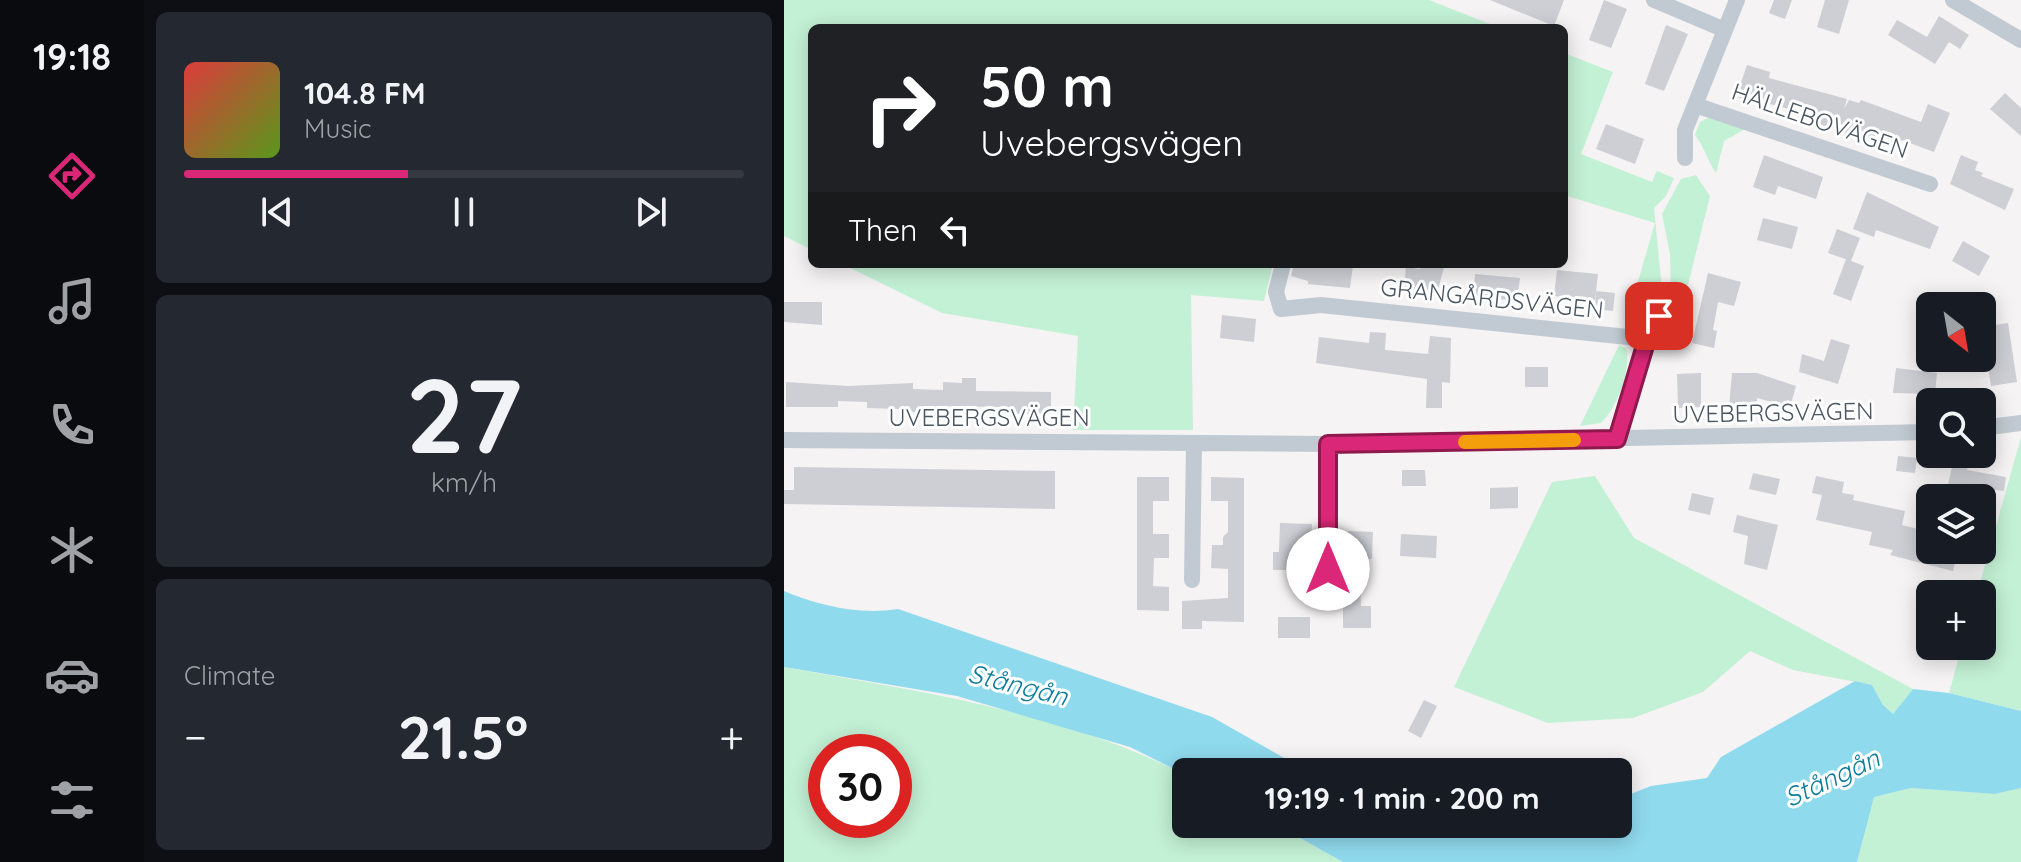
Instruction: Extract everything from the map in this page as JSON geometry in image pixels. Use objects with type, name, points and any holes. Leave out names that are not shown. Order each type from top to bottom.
[{"type":"street","points":[[1654,0],[1725,30]]},
{"type":"street","name":"HÄLLEBOVÄGEN","points":[[1685,158],[1685,130],[1737,0]]},
{"type":"street","points":[[1953,0],[2021,40]]},
{"type":"street","name":"HÄLLEBOVÄGEN","points":[[1695,105],[1930,184]]},
{"type":"street","name":"GRANGÅRDSVÄGEN","points":[[1282,268],[1276,292],[1281,309],[1321,305],[1647,339]]},
{"type":"street","points":[[1617,439],[1647,339],[1659,316]]},
{"type":"street","points":[[1996,426],[2021,423]]},
{"type":"street","name":"UVEBERGSVÄGEN","points":[[784,440],[1328,444],[1916,432]]},
{"type":"street","points":[[1192,580],[1194,444]]},
{"type":"street","points":[[1328,444],[1328,569]]},
{"type":"green space","points":[[784,0],[1429,0],[1490,24],[808,24],[808,248],[784,236]]},
{"type":"green space","points":[[1568,55],[1613,72],[1581,154],[1652,182],[1657,171],[1674,178],[1666,196],[1654,208],[1663,300],[1657,306],[1634,295],[1655,223],[1568,196]]},
{"type":"green space","points":[[1710,117],[1747,128],[1724,141],[1716,173],[1695,135],[1700,122]]},
{"type":"green space","points":[[1696,175],[1710,196],[1683,305],[1671,303],[1670,254],[1662,214],[1681,179]]},
{"type":"green space","points":[[850,268],[1272,268],[1264,301],[1191,295],[1193,430],[1073,430],[1078,336],[942,313]]},
{"type":"green space","points":[[1619,345],[1626,348],[1627,366],[1618,398],[1601,423],[1580,426]]},
{"type":"green space","points":[[2021,437],[2021,711],[1949,693],[1958,660],[1996,660],[1996,580],[1981,580],[1985,564],[1996,564],[1996,526]]},
{"type":"green space","points":[[1595,476],[1634,538],[1913,689],[1893,714],[1883,705],[1872,685],[1793,670],[1750,651],[1703,692],[1633,718],[1548,723],[1454,687],[1552,482]]},
{"type":"green space","points":[[784,667],[989,706],[1088,734],[1172,769],[1172,838],[1300,838],[1343,862],[784,862]]},
{"type":"green space","points":[[1911,788],[1995,794],[2021,788],[2021,862],[1857,862],[1873,797]]},
{"type":"water","name":"Stångån","points":[[784,591],[840,608],[869,611],[898,609],[1212,717],[1284,758],[1172,758],[1172,768],[1130,747],[957,696],[784,667]]},
{"type":"water","name":"Stångån","points":[[1855,681],[1872,685],[1883,705],[1893,714],[1913,689],[1949,693],[2021,711],[2021,788],[1995,794],[1911,788],[1874,797],[1857,862],[1343,862],[1300,838],[1632,838],[1632,793],[1651,786],[1707,778],[1721,757]]},
{"type":"building","points":[[1490,0],[1564,0],[1555,24]]},
{"type":"building","points":[[1604,0],[1627,9],[1611,48],[1589,40]]},
{"type":"building","points":[[1774,0],[1792,0],[1785,19],[1769,13]]},
{"type":"building","points":[[1825,0],[1849,0],[1839,34],[1817,27]]},
{"type":"building","points":[[1939,16],[1969,35],[1960,49],[1949,42],[1935,64],[1888,35],[1897,20],[1927,37]]},
{"type":"building","points":[[1666,25],[1688,34],[1664,91],[1645,84]]},
{"type":"building","points":[[1747,65],[1770,72],[1769,78],[1847,99],[1844,109],[1849,100],[1859,103],[1861,100],[1921,122],[1928,104],[1950,113],[1934,152],[1902,140],[1899,146],[1871,136],[1869,141],[1796,116],[1797,112],[1779,106],[1736,97]]},
{"type":"building","points":[[2005,93],[2021,108],[2021,136],[1990,109]]},
{"type":"building","points":[[1606,124],[1644,139],[1635,164],[1596,149]]},
{"type":"building","points":[[1764,155],[1823,177],[1816,199],[1778,186],[1775,195],[1753,187]]},
{"type":"building","points":[[1961,155],[1978,162],[1975,170],[1983,173],[1981,176],[2014,189],[2005,210],[1950,184]]},
{"type":"building","points":[[1867,192],[1939,227],[1930,249],[1876,230],[1874,237],[1853,229]]},
{"type":"building","points":[[1763,218],[1798,227],[1792,249],[1757,240]]},
{"type":"building","points":[[1837,229],[1860,238],[1851,261],[1828,253]]},
{"type":"building","points":[[1963,241],[1990,256],[1979,276],[1952,261]]},
{"type":"building","points":[[1846,259],[1864,266],[1851,301],[1833,294]]},
{"type":"building","points":[[1293,268],[1353,268],[1350,288],[1308,284],[1308,281],[1291,276]]},
{"type":"building","points":[[1406,268],[1444,268],[1437,293],[1404,290]]},
{"type":"building","points":[[1557,270],[1598,274],[1595,300],[1554,296]]},
{"type":"building","points":[[1708,273],[1741,282],[1734,306],[1718,302],[1713,330],[1717,331],[1714,348],[1692,343]]},
{"type":"building","points":[[1475,274],[1520,278],[1517,301],[1473,296]]},
{"type":"building","points":[[1596,291],[1615,293],[1613,311],[1595,309]]},
{"type":"building","points":[[784,302],[822,302],[822,325],[784,322]]},
{"type":"building","points":[[1222,315],[1256,319],[1254,342],[1220,338]]},
{"type":"building","points":[[2008,323],[2017,382],[1991,386],[1989,372],[1996,372],[1996,325]]},
{"type":"building","points":[[1370,332],[1386,333],[1385,350],[1428,354],[1430,336],[1451,338],[1450,383],[1442,382],[1442,408],[1426,408],[1427,379],[1316,363],[1319,337],[1369,343]]},
{"type":"building","points":[[1831,339],[1850,345],[1838,384],[1799,372],[1802,354],[1824,361]]},
{"type":"building","points":[[1525,367],[1548,367],[1548,387],[1525,387]]},
{"type":"building","points":[[1896,368],[1937,373],[1936,388],[1916,388],[1916,394],[1893,393]]},
{"type":"building","points":[[1701,373],[1701,407],[1678,408],[1677,374]]},
{"type":"building","points":[[1732,373],[1757,373],[1796,386],[1790,407],[1757,398],[1757,406],[1729,407]]},
{"type":"building","points":[[962,378],[976,378],[976,391],[1051,392],[1051,414],[1000,414],[1000,407],[942,406],[942,412],[900,412],[900,409],[867,408],[867,402],[838,401],[838,407],[786,407],[786,382],[848,386],[913,383],[913,389],[943,390],[943,382],[962,383]]},
{"type":"building","points":[[1898,456],[1916,458],[1915,473],[1896,471]]},
{"type":"building","points":[[794,467],[1055,471],[1055,509],[784,504],[784,490],[794,490]]},
{"type":"building","points":[[1952,468],[1967,468],[2006,477],[2004,491],[1996,490],[1996,484],[1948,484]]},
{"type":"building","points":[[1402,470],[1425,470],[1426,486],[1402,486]]},
{"type":"building","points":[[1753,473],[1780,479],[1776,495],[1749,489]]},
{"type":"building","points":[[1816,476],[1844,482],[1842,493],[1854,495],[1853,500],[1905,511],[1902,525],[1916,528],[1916,562],[1890,555],[1893,550],[1869,545],[1872,532],[1816,520],[1822,495],[1812,493]]},
{"type":"building","points":[[1137,477],[1169,477],[1169,501],[1153,501],[1153,534],[1169,534],[1169,558],[1154,558],[1153,586],[1169,587],[1169,611],[1137,610]]},
{"type":"building","points":[[1211,477],[1244,478],[1244,622],[1202,621],[1202,629],[1182,629],[1182,601],[1228,598],[1228,569],[1211,568],[1212,545],[1223,545],[1223,537],[1228,532],[1228,501],[1211,501]]},
{"type":"building","points":[[1518,487],[1518,508],[1490,509],[1490,488]]},
{"type":"building","points":[[1692,493],[1714,498],[1710,515],[1688,510]]},
{"type":"building","points":[[1737,515],[1778,525],[1767,570],[1744,564],[1748,536],[1733,532]]},
{"type":"building","points":[[1280,523],[1312,524],[1311,545],[1294,545],[1294,570],[1273,570],[1273,552],[1279,552]]},
{"type":"building","points":[[1348,531],[1373,532],[1372,559],[1348,559]]},
{"type":"building","points":[[1401,534],[1437,536],[1436,558],[1400,556]]},
{"type":"building","points":[[1925,564],[1955,564],[1953,571]]},
{"type":"building","points":[[1344,573],[1360,573],[1361,606],[1371,606],[1371,628],[1343,628],[1343,607],[1316,606],[1317,584],[1344,584]]},
{"type":"building","points":[[1278,617],[1310,617],[1310,638],[1278,638]]},
{"type":"building","points":[[1424,700],[1437,706],[1421,738],[1408,731]]},
{"type":"slow traffic","points":[[1465,442],[1574,440]]},
{"type":"route","points":[[1328,569],[1328,444],[1617,439],[1647,339],[1659,316]]}]
